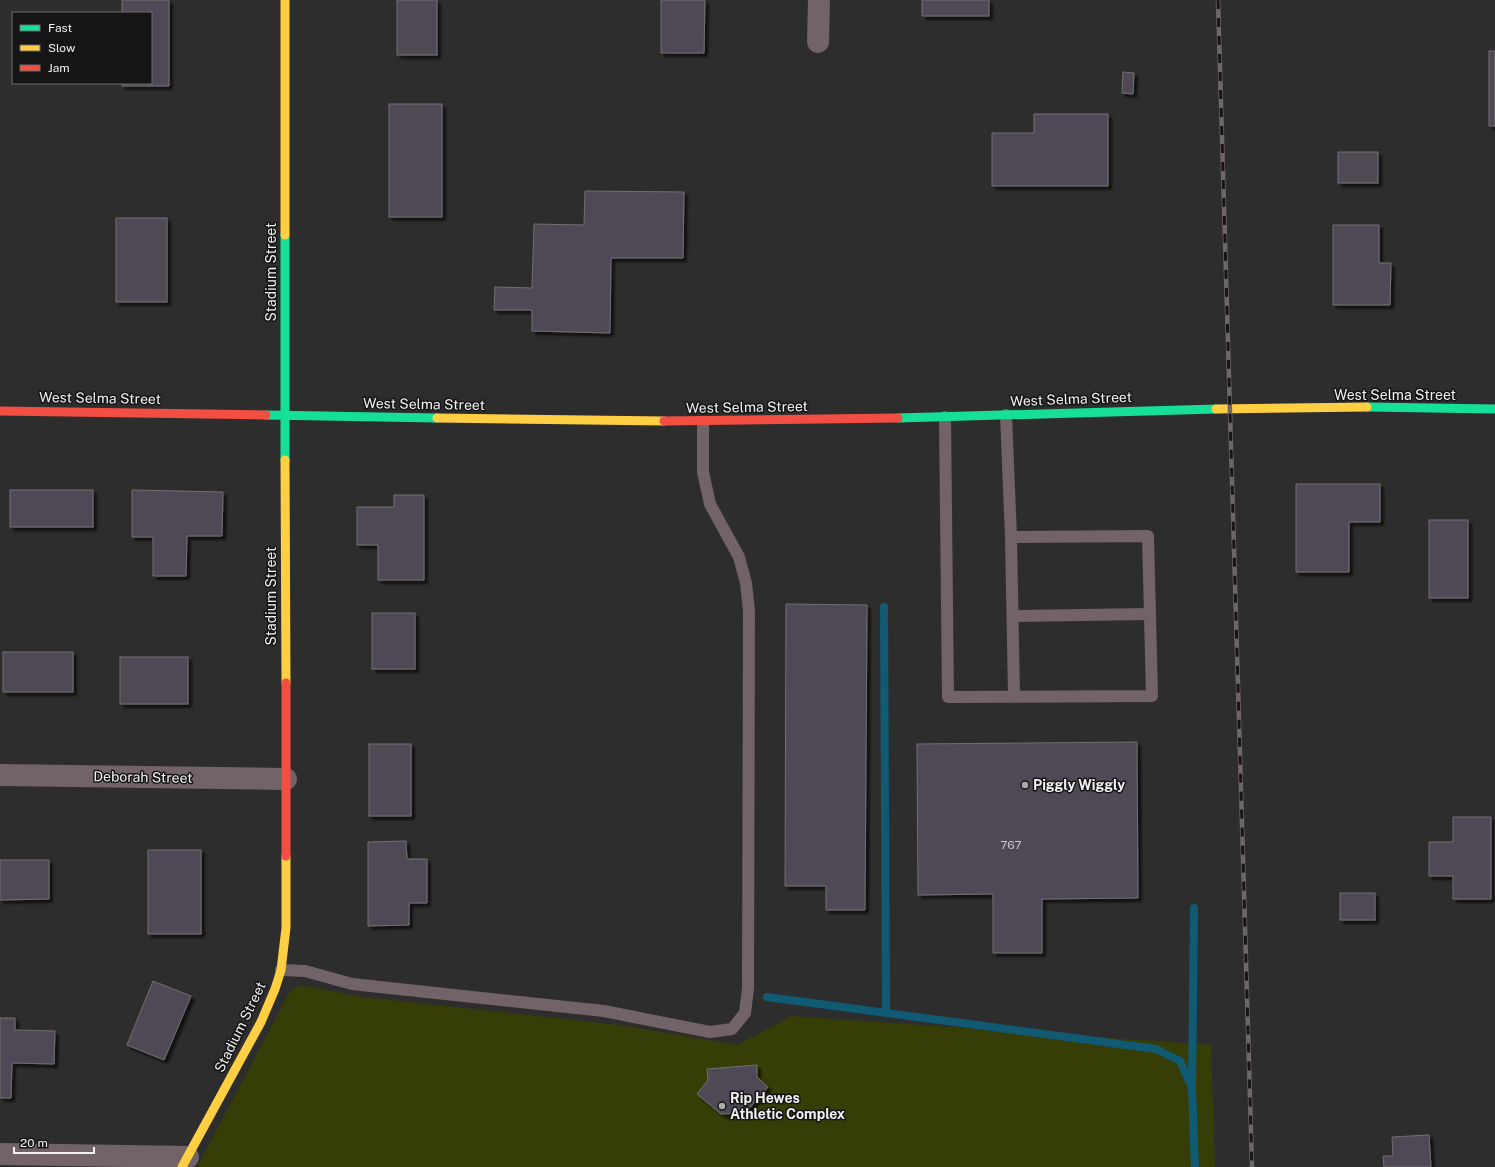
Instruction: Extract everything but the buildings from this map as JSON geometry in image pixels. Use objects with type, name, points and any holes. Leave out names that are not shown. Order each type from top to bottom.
[{"type":"street","name":"Stadium Street","points":[[185,1162],[261,1022],[275,989],[281,970],[286,928],[285,0]]},
{"type":"street","points":[[818,42],[819,0]]},
{"type":"street","name":"West Selma Street","points":[[0,411],[702,422],[1183,410],[1382,408],[1495,409]]},
{"type":"street","name":"Deborah Street","points":[[0,775],[286,779]]},
{"type":"street","points":[[0,1154],[185,1162]]},
{"type":"lane","points":[[1006,415],[1011,537],[1014,696]]},
{"type":"lane","points":[[945,417],[948,697],[1152,696],[1148,536],[1011,537]]},
{"type":"lane","points":[[281,970],[305,970],[352,984],[604,1011],[710,1032],[732,1029],[745,1013],[748,980],[749,611],[746,583],[738,557],[710,504],[703,472],[702,422]]},
{"type":"lane","points":[[1012,616],[1150,614]]},
{"type":"green space","name":"Rip Hewes Athletic Complex","points":[[305,986],[363,997],[620,1025],[737,1045],[792,1016],[1211,1045],[1215,1167],[197,1167],[288,995],[295,987]]},
{"type":"waterway","points":[[884,607],[886,1013]]},
{"type":"waterway","points":[[1194,908],[1192,1088],[1195,1167]]},
{"type":"waterway","points":[[767,997],[1156,1049],[1180,1061],[1192,1088]]},
{"type":"railway","points":[[1218,0],[1252,1167]]},
{"type":"traffic: fast","points":[[285,235],[285,460]]},
{"type":"traffic: fast","points":[[1367,407],[1495,409]]},
{"type":"traffic: fast","points":[[898,418],[1216,409]]},
{"type":"traffic: fast","points":[[266,415],[437,418]]},
{"type":"traffic: slow","points":[[285,0],[285,235]]},
{"type":"traffic: slow","points":[[1216,409],[1367,407]]},
{"type":"traffic: slow","points":[[437,418],[664,421]]},
{"type":"traffic: slow","points":[[285,460],[286,683]]},
{"type":"traffic: slow","points":[[182,1167],[261,1022],[275,989],[281,970],[286,928],[286,856]]},
{"type":"traffic: jam","points":[[0,411],[266,415]]},
{"type":"traffic: jam","points":[[664,421],[898,418]]},
{"type":"traffic: jam","points":[[286,683],[286,856]]},
{"type":"place","name":"Piggly Wiggly","points":[[1025,785]]},
{"type":"place","name":"Rip Hewes Athletic Complex","points":[[722,1106]]}]
